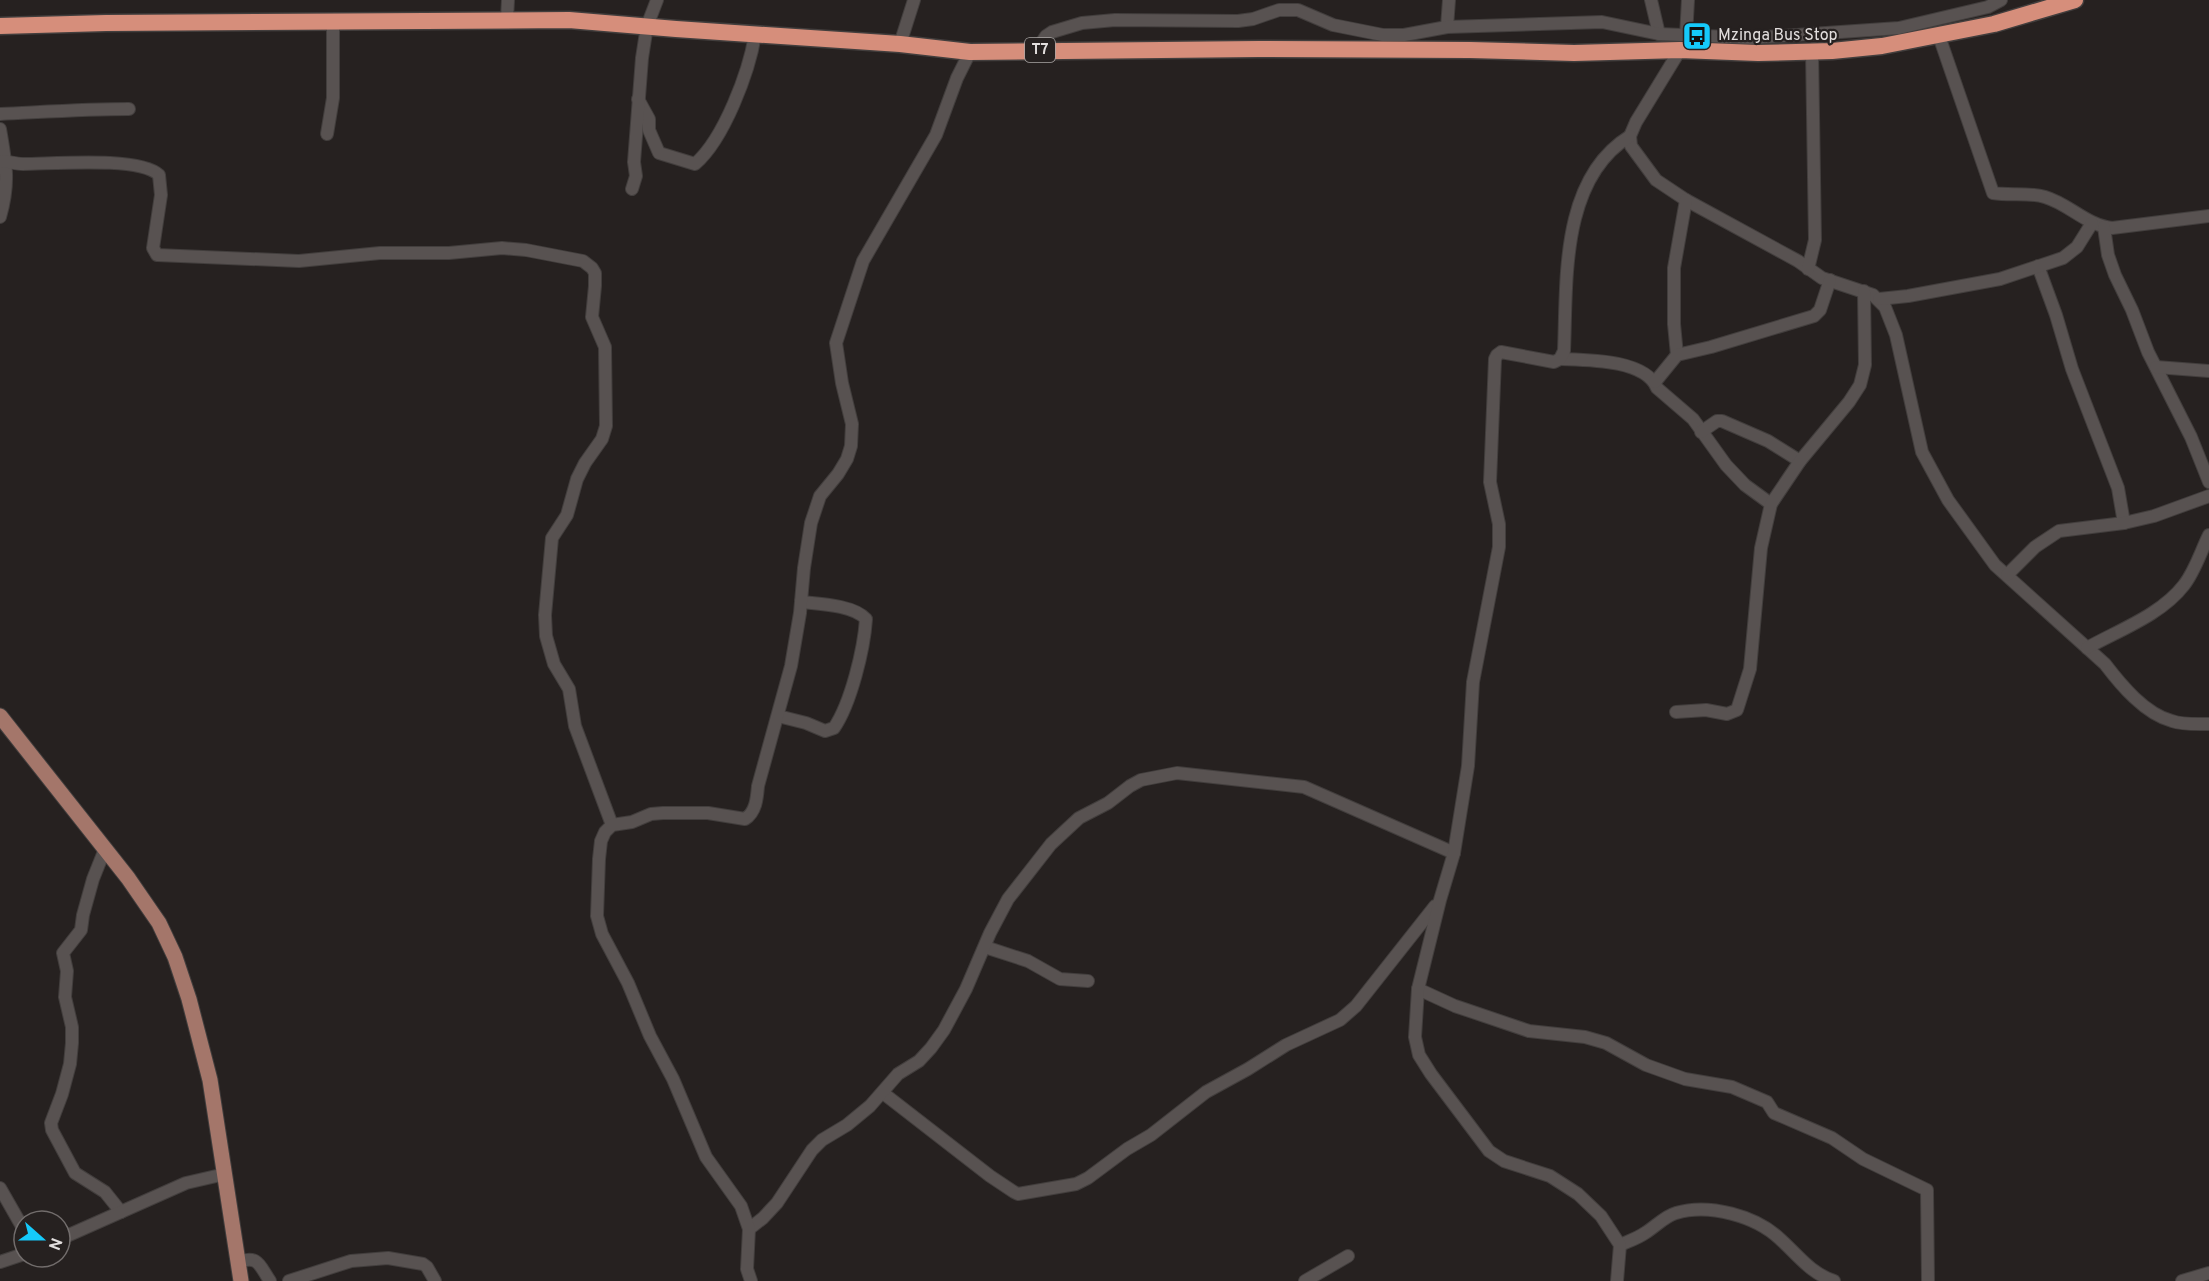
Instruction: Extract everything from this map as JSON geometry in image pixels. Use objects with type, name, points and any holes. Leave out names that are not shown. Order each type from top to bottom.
[{"type":"highway","name":"T7","points":[[0,26],[507,19],[569,20],[900,44],[970,52],[1258,49],[1574,53],[1683,43],[1758,53],[1882,46],[1994,24],[2075,0]]},
{"type":"main road","points":[[0,716],[105,849],[159,923],[175,957],[189,999],[210,1080],[241,1281]]},
{"type":"street","points":[[507,19],[508,0]]},
{"type":"street","points":[[632,189],[636,176],[634,162],[638,99],[647,26],[657,0]]},
{"type":"street","points":[[900,44],[914,0]]},
{"type":"street","points":[[1447,27],[1449,0]]},
{"type":"street","points":[[1651,0],[1659,34]]},
{"type":"street","points":[[1688,0],[1683,43],[1636,122],[1630,136],[1631,146],[1656,180],[1686,201],[1808,269],[1879,299],[1892,321],[1896,335],[1922,452],[1948,500],[1962,516],[1975,540],[1995,565],[2105,664],[2134,696],[2163,718],[2173,722],[2209,724]]},
{"type":"street","points":[[1037,50],[1046,36],[1052,32],[1082,23],[1115,20],[1238,21],[1253,19],[1280,10],[1298,10],[1333,25],[1383,35],[1404,35],[1447,27],[1602,22],[1659,34],[1683,43],[1899,28],[1988,7],[2001,0]]},
{"type":"street","points":[[327,134],[333,98],[333,22]]},
{"type":"street","points":[[638,99],[649,119],[649,129],[659,153],[695,164],[708,150],[734,104],[755,35]]},
{"type":"street","points":[[1940,36],[1993,193],[2043,196],[2098,225],[2131,226],[2209,216]]},
{"type":"street","points":[[1808,269],[1815,240],[1812,51]]},
{"type":"street","points":[[751,1281],[747,1269],[748,1229],[741,1206],[706,1157],[673,1079],[650,1036],[628,983],[602,934],[597,916],[598,859],[603,836],[612,825],[663,813],[708,813],[745,819],[750,816],[756,801],[758,786],[791,666],[807,545],[816,506],[820,496],[847,459],[851,446],[852,424],[842,383],[836,343],[863,261],[936,135],[957,78],[970,52]]},
{"type":"street","points":[[0,114],[129,109]]},
{"type":"street","points":[[0,129],[6,194],[0,217]]},
{"type":"street","points":[[1560,359],[1564,351],[1568,263],[1574,217],[1597,166],[1618,144],[1630,136]]},
{"type":"street","points":[[3,161],[18,164],[117,164],[155,171],[159,175],[161,195],[153,248],[157,255],[298,261],[380,253],[449,253],[502,248],[526,250],[583,261],[592,268],[595,273],[592,317],[605,347],[606,426],[602,438],[577,479],[567,515],[552,538],[545,615],[546,636],[554,664],[569,689],[575,726],[612,825]]},
{"type":"street","points":[[1677,355],[1674,324],[1674,268],[1686,201]]},
{"type":"street","points":[[1879,299],[2000,279],[2071,253],[2098,225]]},
{"type":"street","points":[[2098,225],[2115,275],[2156,368],[2195,445],[2209,482]]},
{"type":"street","points":[[2038,266],[2076,379],[2118,488],[2124,523]]},
{"type":"street","points":[[1655,382],[1677,355],[1814,316],[1820,310],[1830,280]]},
{"type":"street","points":[[1676,712],[1706,710],[1727,714],[1737,710],[1750,669],[1761,549],[1771,504],[1800,461],[1849,402],[1860,385],[1865,365],[1864,291]]},
{"type":"street","points":[[1617,1281],[1620,1245],[1601,1216],[1578,1194],[1550,1176],[1504,1161],[1489,1151],[1431,1074],[1419,1055],[1415,1037],[1418,989],[1454,853],[1468,766],[1473,682],[1499,547],[1499,524],[1490,482],[1497,354],[1501,352],[1554,362],[1560,359],[1615,362],[1637,370],[1655,382],[1657,388],[1693,419],[1726,465],[1745,484],[1771,504]]},
{"type":"street","points":[[2156,368],[2209,370]]},
{"type":"street","points":[[1701,432],[1717,421],[1722,421],[1768,441],[1800,461]]},
{"type":"street","points":[[2007,575],[2035,547],[2060,531],[2124,523],[2154,516],[2209,495]]},
{"type":"street","points":[[2087,648],[2150,615],[2165,604],[2185,584],[2209,535]]},
{"type":"street","points":[[778,716],[806,723],[825,731],[834,728],[846,705],[863,647],[866,619],[862,615],[835,605],[801,602]]},
{"type":"street","points":[[748,1229],[763,1218],[777,1203],[817,1145],[829,1135],[848,1125],[883,1093],[898,1074],[920,1061],[944,1030],[1008,899],[1051,844],[1069,825],[1090,811],[1108,803],[1141,780],[1177,773],[1304,787],[1454,853]]},
{"type":"street","points":[[105,849],[93,879],[81,930],[63,953],[67,971],[65,997],[72,1027],[72,1043],[70,1064],[51,1124],[57,1141],[75,1173],[105,1192],[121,1212]]},
{"type":"street","points":[[883,1093],[990,1176],[1018,1194],[1076,1184],[1151,1135],[1218,1084],[1248,1069],[1286,1045],[1347,1015],[1440,900]]},
{"type":"street","points":[[985,947],[1028,961],[1060,979],[1088,981]]},
{"type":"street","points":[[1418,989],[1455,1006],[1529,1031],[1596,1040],[1647,1065],[1684,1079],[1732,1087],[1767,1102],[1774,1113],[1832,1138],[1882,1169],[1928,1190],[1928,1281]]},
{"type":"street","points":[[72,1234],[186,1183],[225,1174]]},
{"type":"street","points":[[0,1188],[12,1209]]},
{"type":"street","points":[[1620,1245],[1639,1237],[1676,1213],[1715,1210],[1747,1218],[1779,1237],[1801,1262],[1825,1278],[1834,1281]]},
{"type":"street","points":[[1305,1281],[1348,1256]]},
{"type":"street","points":[[289,1281],[351,1261],[388,1258],[423,1264],[435,1281]]},
{"type":"street","points":[[238,1262],[254,1259],[270,1281]]},
{"type":"street","points":[[2182,1281],[2209,1273]]},
{"type":"place","name":"Mzinga Bus Stop","points":[[1697,36]]}]
